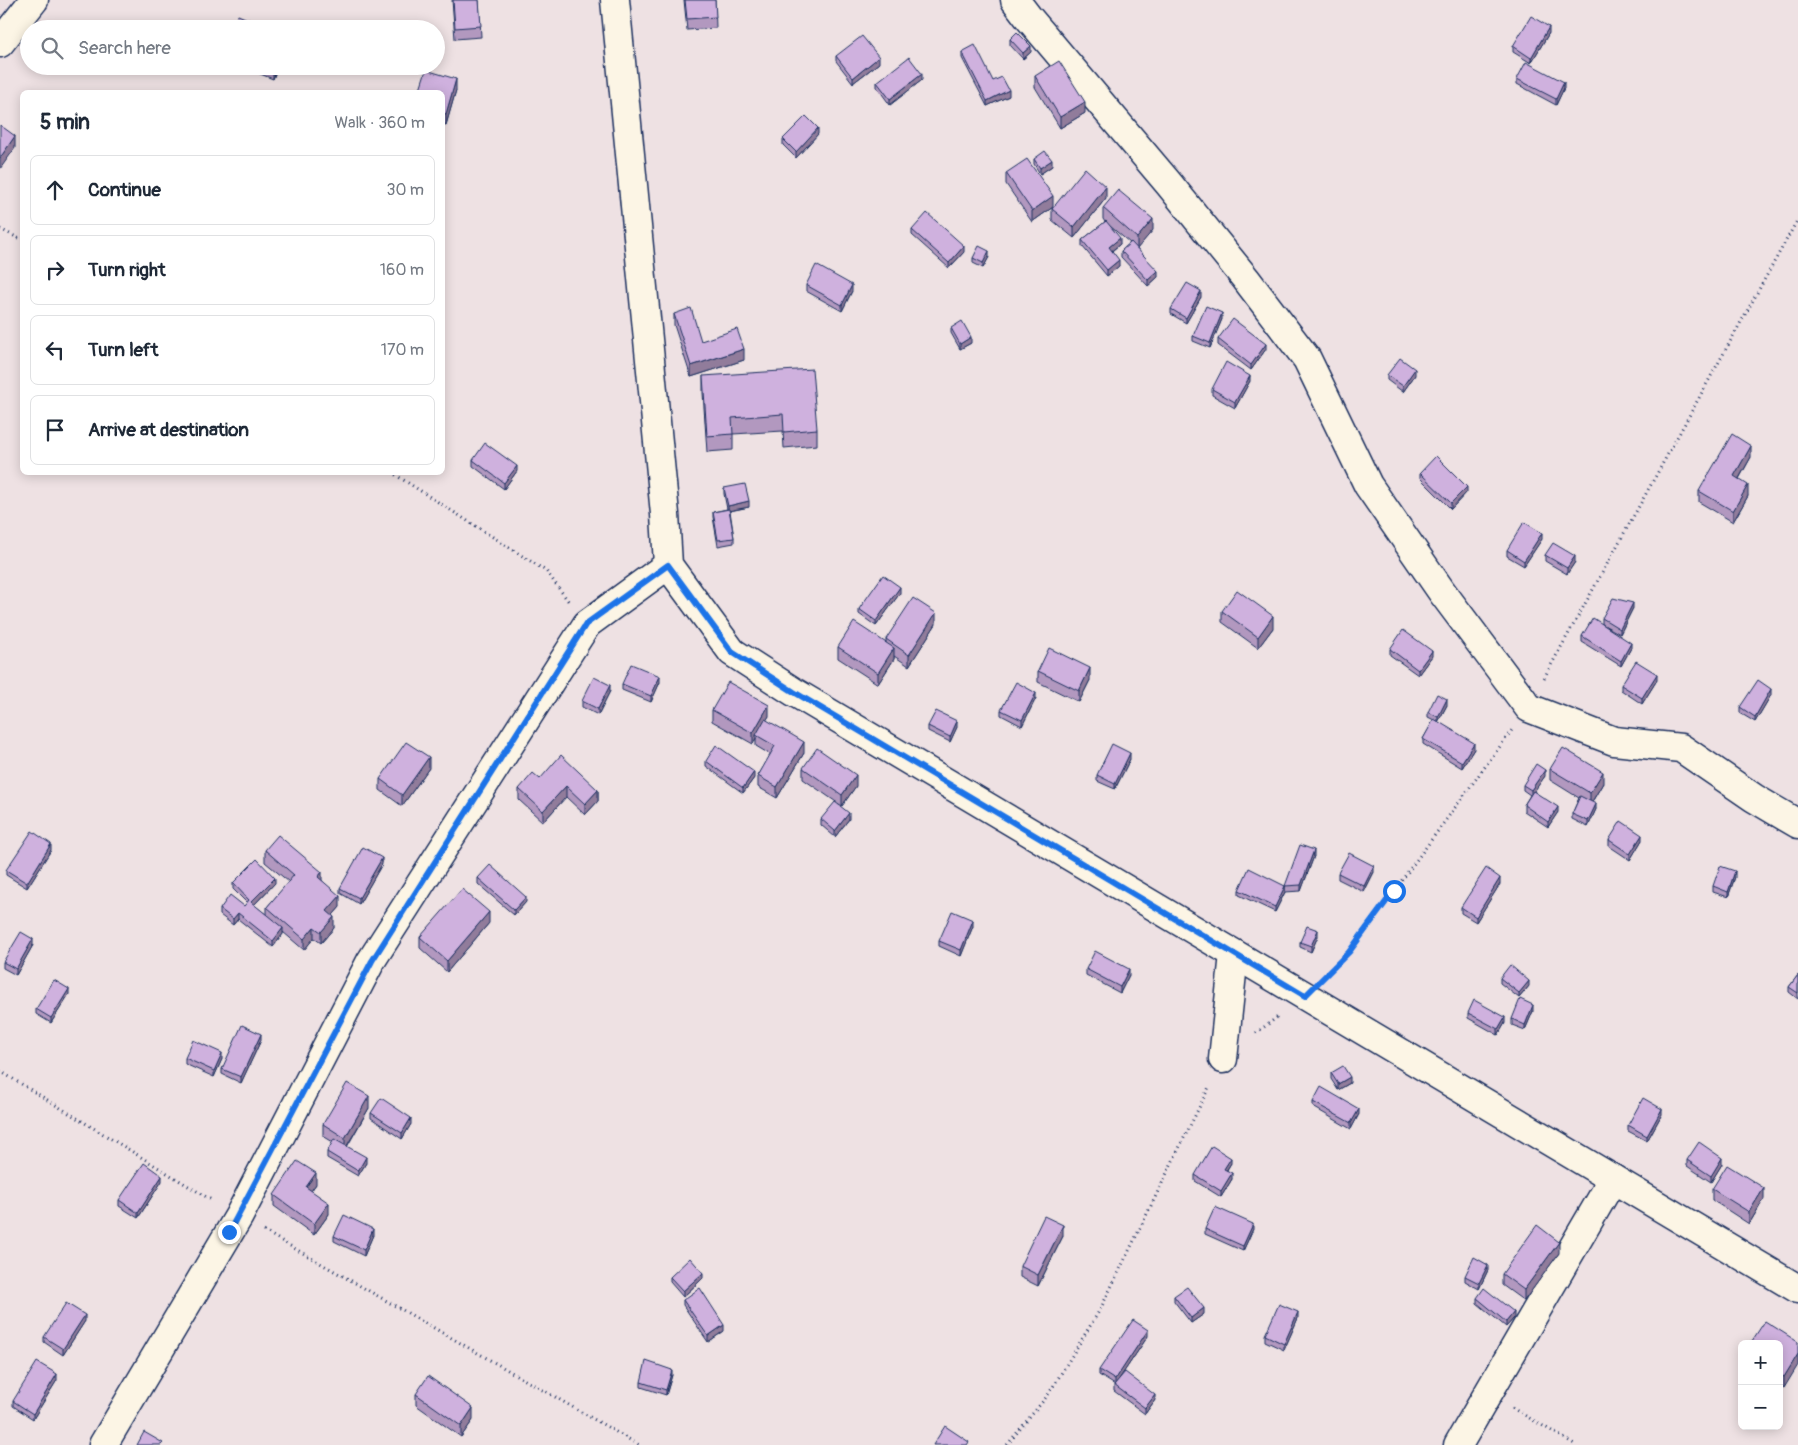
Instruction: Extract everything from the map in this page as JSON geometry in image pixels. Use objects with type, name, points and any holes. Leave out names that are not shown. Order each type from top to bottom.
[{"type":"street","points":[[0,43],[34,0]]},
{"type":"street","points":[[615,0],[664,504],[668,565],[732,652],[794,692],[1798,1289]]},
{"type":"street","points":[[1015,0],[1169,184],[1246,279],[1307,359],[1368,486],[1442,592],[1529,708],[1614,741],[1681,748],[1754,798],[1798,824]]},
{"type":"street","points":[[103,1445],[239,1216],[372,961],[586,624],[668,565]]},
{"type":"street","points":[[1223,1059],[1234,954]]},
{"type":"street","points":[[1458,1445],[1614,1179]]},
{"type":"path","points":[[1007,1445],[1048,1395],[1101,1308],[1223,1059],[1305,996],[1349,952],[1529,708],[1562,644],[1798,218]]},
{"type":"path","points":[[0,228],[20,239]]},
{"type":"path","points":[[396,475],[546,571],[586,624]]},
{"type":"path","points":[[0,1071],[239,1216],[639,1445]]},
{"type":"path","points":[[1488,1394],[1576,1445]]},
{"type":"building","points":[[453,0],[479,0],[481,26],[455,28]]},
{"type":"building","points":[[685,0],[715,0],[716,17],[687,19]]},
{"type":"building","points":[[238,15],[250,20],[236,20]]},
{"type":"building","points":[[1531,16],[1549,27],[1531,58],[1513,46]]},
{"type":"building","points":[[1017,32],[1031,46],[1023,53],[1010,39]]},
{"type":"building","points":[[862,36],[879,57],[853,78],[836,56]]},
{"type":"building","points":[[975,45],[993,81],[1002,77],[1009,90],[987,101],[962,52]]},
{"type":"building","points":[[909,57],[922,74],[890,99],[877,82]]},
{"type":"building","points":[[1059,61],[1085,102],[1060,117],[1035,76]]},
{"type":"building","points":[[1526,62],[1564,82],[1556,99],[1517,79]]},
{"type":"building","points":[[424,75],[443,75],[456,79],[446,114],[445,90],[420,90]]},
{"type":"building","points":[[806,116],[818,128],[796,152],[783,139]]},
{"type":"building","points":[[0,125],[15,136],[0,158]]},
{"type":"building","points":[[1045,151],[1052,160],[1040,168],[1034,159]]},
{"type":"building","points":[[1027,159],[1053,196],[1032,211],[1006,173]]},
{"type":"building","points":[[1085,168],[1106,187],[1074,227],[1052,209]]},
{"type":"building","points":[[1118,190],[1153,219],[1137,238],[1103,208]]},
{"type":"building","points":[[927,213],[964,246],[949,263],[912,230]]},
{"type":"building","points":[[1106,221],[1120,238],[1109,247],[1119,260],[1107,270],[1082,240]]},
{"type":"building","points":[[1131,242],[1158,271],[1148,280],[1121,251]]},
{"type":"building","points":[[979,246],[989,251],[983,263],[973,258]]},
{"type":"building","points":[[816,265],[852,285],[842,305],[806,285]]},
{"type":"building","points":[[1187,283],[1201,291],[1186,318],[1171,309]]},
{"type":"building","points":[[1206,306],[1222,313],[1210,343],[1193,336]]},
{"type":"building","points":[[691,308],[701,341],[737,329],[744,349],[691,366],[674,314]]},
{"type":"building","points":[[1233,319],[1266,344],[1251,365],[1218,339]]},
{"type":"building","points":[[962,321],[971,337],[960,344],[951,328]]},
{"type":"building","points":[[1400,358],[1415,369],[1403,386],[1387,375]]},
{"type":"building","points":[[1226,362],[1250,376],[1235,402],[1212,389]]},
{"type":"building","points":[[812,369],[817,429],[784,432],[783,414],[732,418],[733,434],[707,436],[703,376]]},
{"type":"building","points":[[1732,434],[1751,446],[1734,476],[1748,485],[1733,511],[1699,491]]},
{"type":"building","points":[[485,443],[517,466],[504,483],[473,460]]},
{"type":"building","points":[[1436,456],[1467,487],[1451,503],[1420,473]]},
{"type":"building","points":[[745,484],[749,501],[728,506],[724,488]]},
{"type":"building","points":[[729,509],[734,538],[718,540],[713,512]]},
{"type":"building","points":[[1524,522],[1542,533],[1524,561],[1507,550]]},
{"type":"building","points":[[1553,543],[1575,556],[1567,568],[1545,555]]},
{"type":"building","points":[[883,575],[900,587],[876,621],[859,609]]},
{"type":"building","points":[[1237,590],[1273,616],[1258,637],[1222,611]]},
{"type":"building","points":[[913,598],[936,613],[909,655],[886,639]]},
{"type":"building","points":[[1613,598],[1633,603],[1620,629],[1602,618]]},
{"type":"building","points":[[1593,618],[1631,643],[1621,661],[1582,636]]},
{"type":"building","points":[[854,622],[894,648],[878,673],[838,647]]},
{"type":"building","points":[[1403,630],[1432,651],[1418,670],[1390,649]]},
{"type":"building","points":[[1049,648],[1090,668],[1079,691],[1038,671]]},
{"type":"building","points":[[1636,661],[1657,674],[1642,698],[1621,685]]},
{"type":"building","points":[[631,664],[660,676],[651,696],[622,684]]},
{"type":"building","points":[[594,677],[610,685],[598,709],[582,701]]},
{"type":"building","points":[[1758,680],[1771,689],[1755,717],[1740,707]]},
{"type":"building","points":[[728,682],[769,705],[753,733],[712,710]]},
{"type":"building","points":[[1016,682],[1036,693],[1022,720],[1001,710]]},
{"type":"building","points":[[1437,694],[1447,699],[1438,717],[1428,712]]},
{"type":"building","points":[[936,711],[957,721],[950,737],[928,726]]},
{"type":"building","points":[[765,719],[804,742],[777,787],[758,776],[775,746],[756,735]]},
{"type":"building","points":[[1434,719],[1474,743],[1462,762],[1423,739]]},
{"type":"building","points":[[406,742],[429,757],[402,795],[380,779]]},
{"type":"building","points":[[1112,744],[1130,753],[1115,784],[1097,775]]},
{"type":"building","points":[[716,745],[754,772],[743,788],[706,761]]},
{"type":"building","points":[[817,748],[856,775],[842,795],[803,768]]},
{"type":"building","points":[[1563,748],[1603,772],[1590,793],[1550,769]]},
{"type":"building","points":[[561,755],[598,790],[585,804],[566,786],[543,811],[519,789],[533,773],[540,779]]},
{"type":"building","points":[[1536,764],[1545,770],[1531,790],[1523,785]]},
{"type":"building","points":[[1533,791],[1558,807],[1548,822],[1524,805]]},
{"type":"building","points":[[1580,796],[1596,804],[1588,821],[1572,814]]},
{"type":"building","points":[[835,802],[849,813],[835,831],[821,819]]},
{"type":"building","points":[[1621,821],[1642,835],[1630,854],[1609,840]]},
{"type":"building","points":[[32,831],[51,844],[27,883],[6,870]]},
{"type":"building","points":[[278,835],[322,872],[318,877],[340,896],[327,911],[334,917],[321,932],[314,927],[304,939],[267,907],[294,875],[265,850]]},
{"type":"building","points":[[1300,845],[1314,850],[1301,885],[1285,886]]},
{"type":"building","points":[[363,847],[382,858],[359,898],[340,888]]},
{"type":"building","points":[[1349,853],[1374,866],[1364,886],[1338,873]]},
{"type":"building","points":[[257,859],[275,878],[251,902],[283,928],[273,941],[238,913],[233,919],[220,909],[230,895],[244,906],[249,900],[233,883]]},
{"type":"building","points":[[490,865],[526,897],[514,910],[478,878]]},
{"type":"building","points":[[1720,866],[1735,871],[1728,892],[1713,886]]},
{"type":"building","points":[[1249,868],[1285,886],[1275,907],[1239,890]]},
{"type":"building","points":[[1486,868],[1500,878],[1476,917],[1461,907]]},
{"type":"building","points":[[462,889],[489,912],[447,961],[420,937]]},
{"type":"building","points":[[952,911],[973,920],[961,950],[939,941]]},
{"type":"building","points":[[1307,926],[1318,930],[1311,946],[1300,942]]},
{"type":"building","points":[[21,932],[33,939],[16,969],[3,962]]},
{"type":"building","points":[[1095,951],[1129,969],[1120,987],[1086,969]]},
{"type":"building","points":[[1510,965],[1529,981],[1519,993],[1500,978]]},
{"type":"building","points":[[1798,975],[1798,993],[1789,987]]},
{"type":"building","points":[[54,980],[69,989],[51,1018],[36,1009]]},
{"type":"building","points":[[1520,999],[1533,1005],[1525,1025],[1512,1019]]},
{"type":"building","points":[[1474,1000],[1505,1017],[1498,1029],[1468,1013]]},
{"type":"building","points":[[242,1025],[261,1034],[241,1077],[222,1069]]},
{"type":"building","points":[[193,1040],[222,1053],[214,1071],[185,1058]]},
{"type":"building","points":[[1343,1066],[1350,1077],[1338,1084],[1331,1073]]},
{"type":"building","points":[[347,1083],[369,1096],[345,1138],[323,1124]]},
{"type":"building","points":[[1321,1087],[1359,1109],[1351,1123],[1313,1102]]},
{"type":"building","points":[[381,1098],[411,1118],[402,1133],[371,1113]]},
{"type":"building","points":[[1643,1098],[1662,1109],[1647,1136],[1628,1125]]},
{"type":"building","points":[[334,1139],[366,1157],[358,1171],[327,1152]]},
{"type":"building","points":[[1699,1142],[1722,1158],[1711,1176],[1687,1160]]},
{"type":"building","points":[[1212,1146],[1231,1158],[1224,1169],[1232,1173],[1221,1191],[1195,1175]]},
{"type":"building","points":[[297,1161],[316,1173],[306,1187],[329,1203],[314,1224],[274,1195]]},
{"type":"building","points":[[144,1163],[162,1176],[138,1213],[119,1200]]},
{"type":"building","points":[[1727,1165],[1764,1188],[1749,1212],[1712,1189]]},
{"type":"building","points":[[1215,1207],[1253,1224],[1243,1246],[1205,1229]]},
{"type":"building","points":[[344,1215],[373,1229],[364,1250],[334,1236]]},
{"type":"building","points":[[1044,1216],[1063,1225],[1038,1275],[1020,1266]]},
{"type":"building","points":[[1537,1225],[1559,1242],[1524,1290],[1502,1274]]},
{"type":"building","points":[[1474,1257],[1488,1265],[1479,1283],[1465,1276]]},
{"type":"building","points":[[690,1258],[703,1273],[683,1291],[670,1277]]},
{"type":"building","points":[[1187,1287],[1204,1308],[1191,1318],[1174,1296]]},
{"type":"building","points":[[700,1288],[724,1325],[708,1336],[683,1300]]},
{"type":"building","points":[[1484,1288],[1514,1312],[1506,1322],[1477,1298]]},
{"type":"building","points":[[66,1303],[85,1315],[63,1349],[44,1337]]},
{"type":"building","points":[[1279,1304],[1298,1312],[1284,1344],[1265,1335]]},
{"type":"building","points":[[1133,1320],[1148,1330],[1115,1380],[1099,1370]]},
{"type":"building","points":[[1765,1321],[1798,1342],[1798,1354],[1784,1377],[1783,1340],[1753,1340]]},
{"type":"building","points":[[646,1361],[672,1370],[666,1390],[641,1382]]},
{"type":"building","points":[[37,1362],[57,1374],[33,1414],[13,1401]]},
{"type":"building","points":[[1125,1372],[1155,1395],[1145,1408],[1114,1385]]},
{"type":"building","points":[[428,1376],[473,1408],[461,1426],[416,1394]]},
{"type":"building","points":[[945,1426],[969,1442],[967,1445],[933,1445]]},
{"type":"building","points":[[144,1432],[163,1443],[161,1445],[137,1445]]},
{"type":"route","points":[[229,1232],[372,961],[586,624],[668,565],[732,652],[794,692],[1305,996],[1349,952],[1394,891]]}]
